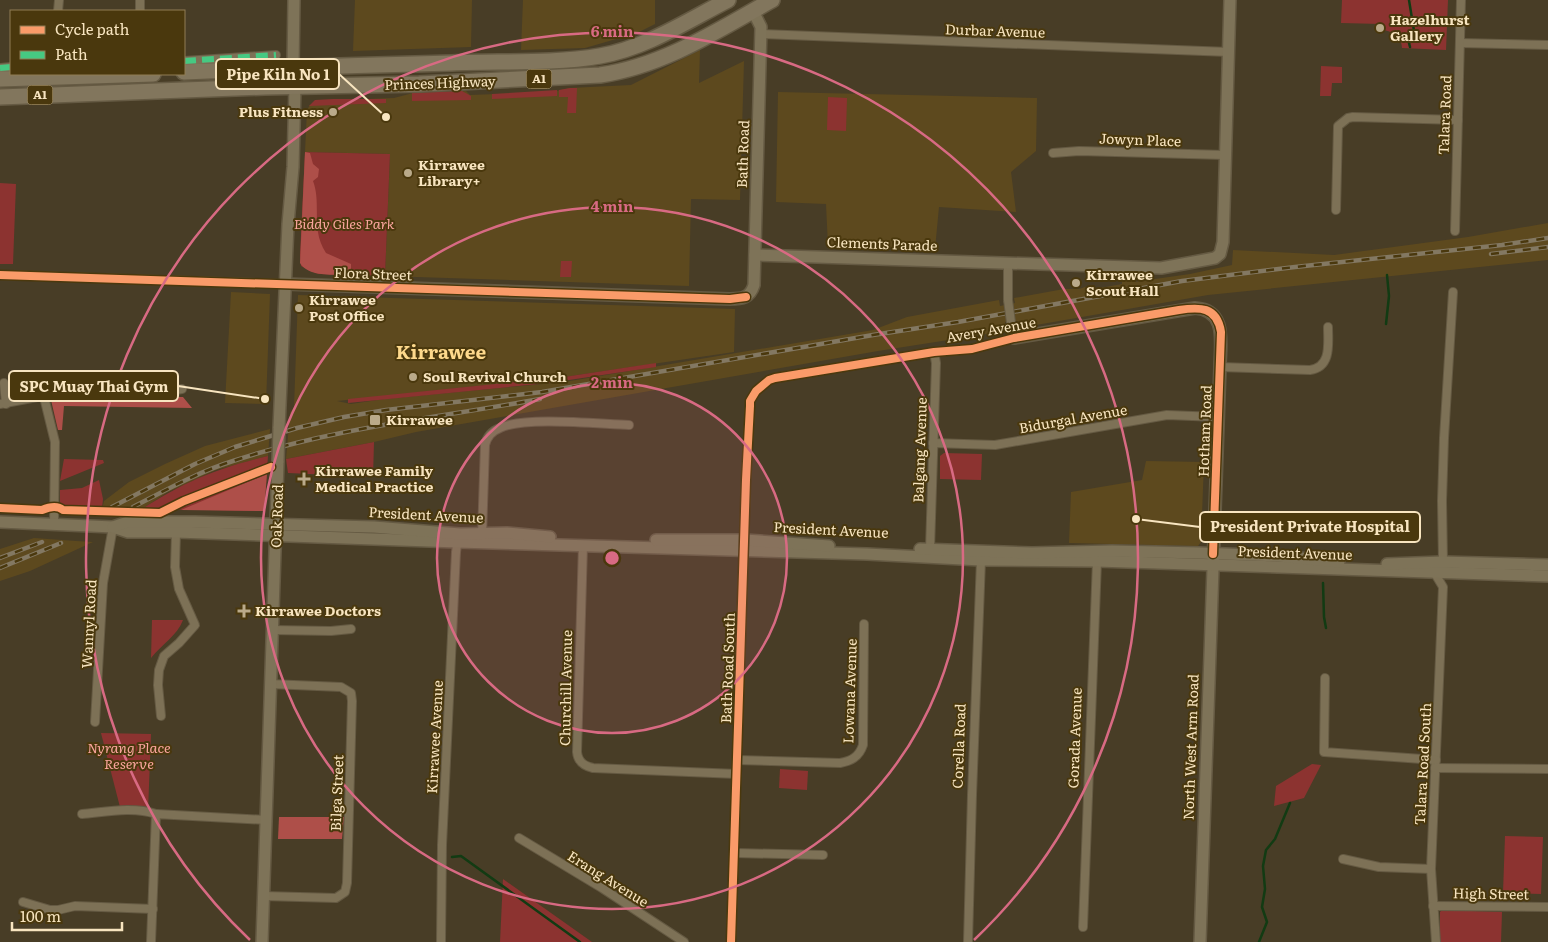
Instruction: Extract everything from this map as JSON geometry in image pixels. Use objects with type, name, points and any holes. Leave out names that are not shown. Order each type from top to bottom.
[{"type":"highway","name":"Princes Highway","points":[[185,72],[293,67],[518,62],[600,56],[617,52],[656,37],[728,0]]},
{"type":"highway","name":"Princes Highway","points":[[0,96],[587,77],[611,74],[668,56],[772,0]]},
{"type":"highway","name":"Oak Road","points":[[293,67],[295,86]]},
{"type":"highway","name":"A1","points":[[0,79],[122,75]]},
{"type":"street","name":"Oak Road","points":[[293,67],[294,0]]},
{"type":"street","points":[[1226,155],[1230,0]]},
{"type":"street","name":"Talara Road","points":[[1455,231],[1461,0]]},
{"type":"street","name":"Bath Road","points":[[746,297],[750,294],[754,285],[761,34],[760,25],[753,11]]},
{"type":"street","name":"Durbar Avenue","points":[[761,34],[1229,52]]},
{"type":"street","points":[[1460,43],[1548,46]]},
{"type":"street","points":[[185,61],[276,55]]},
{"type":"street","name":"Oak Road","points":[[262,942],[279,428],[288,224],[293,167],[295,86]]},
{"type":"street","points":[[1336,210],[1338,126],[1343,121],[1353,117],[1458,120]]},
{"type":"street","name":"Jowyn Place","points":[[1053,153],[1079,151],[1226,155]]},
{"type":"street","name":"Clements Parade","points":[[754,254],[1161,268],[1215,258],[1220,254],[1223,242],[1226,155]]},
{"type":"street","points":[[1008,264],[1008,300],[1013,334]]},
{"type":"street","name":"Flora Street","points":[[0,275],[730,299],[746,297]]},
{"type":"street","points":[[1453,292],[1444,438],[1443,562],[1447,568],[1474,570],[1504,576]]},
{"type":"street","name":"Avery Avenue","points":[[753,396],[764,384],[776,378],[934,352],[972,349],[1013,334],[1179,310],[1201,308],[1210,312]]},
{"type":"street","name":"Hotham Road","points":[[1210,312],[1220,327],[1212,560]]},
{"type":"street","points":[[1220,367],[1310,370],[1318,368],[1326,358],[1328,327]]},
{"type":"street","name":"Balgang Avenue","points":[[930,549],[936,363],[934,352]]},
{"type":"street","points":[[4,383],[3,404],[69,391],[164,392],[182,389]]},
{"type":"street","name":"Bath Road South","points":[[731,942],[746,480],[750,406],[753,396]]},
{"type":"street","points":[[44,397],[55,442],[54,524]]},
{"type":"street","name":"Bidurgal Avenue","points":[[933,443],[995,445],[1167,415],[1218,417]]},
{"type":"street","points":[[482,538],[485,444],[486,439],[494,431],[512,424],[532,422],[629,425]]},
{"type":"street","name":"President Avenue","points":[[0,522],[113,527],[128,532],[374,527],[458,538],[648,540],[930,556],[1097,556],[1212,560],[1504,576],[1548,576]]},
{"type":"street","name":"President Avenue","points":[[113,527],[128,522],[277,530]]},
{"type":"street","name":"Wannyl Road","points":[[95,722],[103,583],[113,527]]},
{"type":"street","points":[[161,716],[158,685],[159,670],[164,656],[195,625],[179,589],[175,567],[176,532]]},
{"type":"street","name":"Kirrawee Avenue","points":[[441,942],[442,846],[458,538]]},
{"type":"street","name":"President Avenue","points":[[482,538],[582,545],[745,545],[930,549],[981,556]]},
{"type":"street","name":"Churchill Avenue","points":[[582,545],[577,752],[580,762],[593,768],[737,774]]},
{"type":"street","name":"Corella Road","points":[[968,942],[981,556]]},
{"type":"street","name":"Gorada Avenue","points":[[1083,927],[1097,556]]},
{"type":"street","name":"President Avenue","points":[[1212,560],[1279,556],[1352,563],[1443,562],[1548,565]]},
{"type":"street","name":"North West Arm Road","points":[[1200,942],[1212,560]]},
{"type":"street","points":[[1434,572],[1443,587],[1450,578],[1461,573]]},
{"type":"street","name":"Talara Road South","points":[[1436,942],[1431,869],[1443,587]]},
{"type":"street","name":"Lowana Avenue","points":[[737,760],[840,763],[847,762],[857,756],[862,746],[864,624]]},
{"type":"street","points":[[272,630],[331,631],[351,629]]},
{"type":"street","points":[[1325,678],[1324,752],[1435,764],[1548,769]]},
{"type":"street","name":"Bilga Street","points":[[263,896],[333,898],[340,896],[346,888],[348,838],[351,693],[341,687],[270,684]]},
{"type":"street","points":[[82,814],[148,811],[156,814],[266,820]]},
{"type":"street","points":[[151,942],[156,814]]},
{"type":"street","name":"Erang Avenue","points":[[519,838],[602,888],[684,942]]},
{"type":"street","points":[[735,852],[822,855]]},
{"type":"street","points":[[1344,859],[1379,867],[1431,869]]},
{"type":"street","points":[[23,902],[50,910],[75,906],[153,909]]},
{"type":"street","name":"High Street","points":[[1433,906],[1548,907]]},
{"type":"shaded area","points":[[355,0],[472,0],[471,47],[353,51]]},
{"type":"shaded area","points":[[523,0],[655,0],[655,24],[637,33],[585,48],[521,50]]},
{"type":"shaded area","points":[[700,50],[699,83],[744,61],[740,200],[691,199],[689,286],[385,276],[390,154],[305,152],[307,110],[310,105],[317,101],[394,98],[413,93],[466,91],[470,95],[552,92],[570,88],[631,85]]},
{"type":"shaded area","points":[[778,92],[1037,98],[1036,151],[1011,172],[1016,212],[939,207],[935,249],[828,246],[826,204],[776,202]]},
{"type":"shaded area","points":[[305,152],[310,153],[313,164],[319,169],[318,177],[313,181],[317,199],[318,235],[321,244],[326,253],[351,264],[351,275],[316,273],[304,268],[300,263]]},
{"type":"shaded area","points":[[1548,223],[1548,260],[1208,295],[1019,328],[1018,321],[1005,322],[1006,331],[878,351],[416,432],[286,459],[290,413],[294,407],[298,295],[735,309],[734,352],[564,377],[337,401],[351,404],[384,399],[564,382],[873,330],[907,317],[999,300],[1000,306],[1015,303],[1014,298],[1064,289],[1079,289],[1088,286],[1089,290],[1122,284],[1122,279],[1134,278],[1134,282],[1190,274],[1232,265],[1233,250],[1334,255],[1468,237]]},
{"type":"shaded area","points":[[231,292],[270,294],[266,404],[225,403]]},
{"type":"shaded area","points":[[71,396],[183,397],[192,408],[64,406],[62,430],[58,430],[51,400]]},
{"type":"shaded area","points":[[270,429],[268,456],[216,470],[168,492],[142,509],[102,509],[104,501],[129,482],[165,464],[205,446]]},
{"type":"shaded area","points":[[1146,461],[1204,462],[1201,542],[1198,546],[1069,543],[1071,492],[1142,480]]},
{"type":"shaded area","points":[[267,474],[264,511],[181,510]]},
{"type":"shaded area","points":[[34,538],[93,542],[30,571],[0,581],[0,549]]},
{"type":"shaded area","points":[[279,817],[344,817],[342,839],[278,839]]},
{"type":"green space","points":[[1342,0],[1448,0],[1446,50],[1402,48],[1398,37],[1388,31],[1381,30],[1381,24],[1341,23]]},
{"type":"green space","points":[[1321,66],[1342,67],[1342,83],[1332,83],[1331,96],[1320,96]]},
{"type":"green space","points":[[577,88],[576,113],[567,113],[568,97],[559,97],[559,90]]},
{"type":"green space","points":[[557,90],[557,96],[492,99],[492,94]]},
{"type":"green space","points":[[462,91],[471,96],[471,100],[412,101],[412,93]]},
{"type":"green space","points":[[828,97],[847,98],[846,131],[827,130]]},
{"type":"green space","points":[[386,99],[386,103],[309,106],[315,100]]},
{"type":"green space","name":"Biddy Giles Park","points":[[305,152],[390,154],[385,276],[319,274],[301,266]]},
{"type":"green space","points":[[0,183],[16,184],[13,264],[0,264]]},
{"type":"green space","points":[[561,261],[572,261],[571,277],[560,277]]},
{"type":"green space","points":[[656,363],[656,367],[549,383],[348,403],[348,399],[564,377]]},
{"type":"green space","points":[[374,442],[373,477],[288,473],[286,459]]},
{"type":"green space","points":[[944,453],[982,454],[981,480],[940,479],[940,456]]},
{"type":"green space","points":[[268,456],[264,511],[142,509],[202,477],[233,465]]},
{"type":"green space","points":[[64,459],[103,460],[104,463],[60,481]]},
{"type":"green space","points":[[99,480],[103,499],[102,509],[60,508],[60,490],[82,488]]},
{"type":"green space","points":[[152,620],[183,620],[173,635],[151,658]]},
{"type":"green space","name":"Nyrang Place Reserve","points":[[101,733],[151,734],[148,811],[121,811]]},
{"type":"green space","points":[[1312,764],[1321,765],[1304,798],[1274,806],[1276,786]]},
{"type":"green space","points":[[780,769],[808,771],[807,790],[779,788]]},
{"type":"green space","points":[[1505,836],[1543,837],[1541,894],[1503,893]]},
{"type":"green space","points":[[503,879],[592,942],[500,942]]},
{"type":"green space","points":[[1442,910],[1502,912],[1501,942],[1440,942],[1440,912]]},
{"type":"waterway","points":[[1409,0],[1415,37],[1409,43],[1410,47]]},
{"type":"waterway","points":[[1386,324],[1389,296],[1387,275]]},
{"type":"waterway","points":[[1323,583],[1326,628]]},
{"type":"waterway","points":[[1259,942],[1267,922],[1262,907],[1265,889],[1263,866],[1266,850],[1275,839],[1290,803]]},
{"type":"waterway","points":[[452,857],[461,856],[580,942]]},
{"type":"railway","points":[[112,507],[195,464],[235,447],[297,428],[344,417],[386,410],[542,392],[958,322],[1182,281],[1502,245],[1548,238]]},
{"type":"railway","points":[[1491,254],[1548,247]]},
{"type":"railway","points":[[133,507],[207,470],[270,450],[347,432],[540,399]]},
{"type":"railway","points":[[0,558],[42,542]]},
{"type":"railway","points":[[0,568],[61,543]]},
{"type":"marked path","points":[[185,61],[276,55]]},
{"type":"marked path","points":[[0,68],[10,67]]},
{"type":"cycle path","points":[[0,275],[730,299],[746,297]]},
{"type":"cycle path","points":[[731,942],[750,401],[756,391],[769,380],[934,352],[972,349],[1014,338],[1179,310],[1206,310],[1216,317],[1221,332],[1213,554]]},
{"type":"cycle path","points":[[0,508],[42,510],[56,507],[63,510],[160,513],[184,501],[271,467]]},
{"type":"place","name":"Hazelhurst Gallery","points":[[1380,28]]},
{"type":"place","name":"Plus Fitness","points":[[333,112]]},
{"type":"place","name":"Pipe Kiln No 1","points":[[386,117]]},
{"type":"place","name":"Kirrawee Library+","points":[[408,173]]},
{"type":"place","name":"Kirrawee Scout Hall","points":[[1076,283]]},
{"type":"place","name":"Kirrawee Post Office","points":[[299,308]]},
{"type":"place","name":"Soul Revival Church","points":[[413,377]]},
{"type":"place","name":"SPC Muay Thai Gym","points":[[265,399]]},
{"type":"place","name":"Kirrawee","points":[[375,420]]},
{"type":"place","name":"Kirrawee Family Medical Practice","points":[[304,479]]},
{"type":"place","name":"President Private Hospital","points":[[1136,519]]},
{"type":"place","name":"Kirrawee Doctors","points":[[244,611]]},
{"type":"district","name":"Kirrawee","points":[[441,352]]}]
